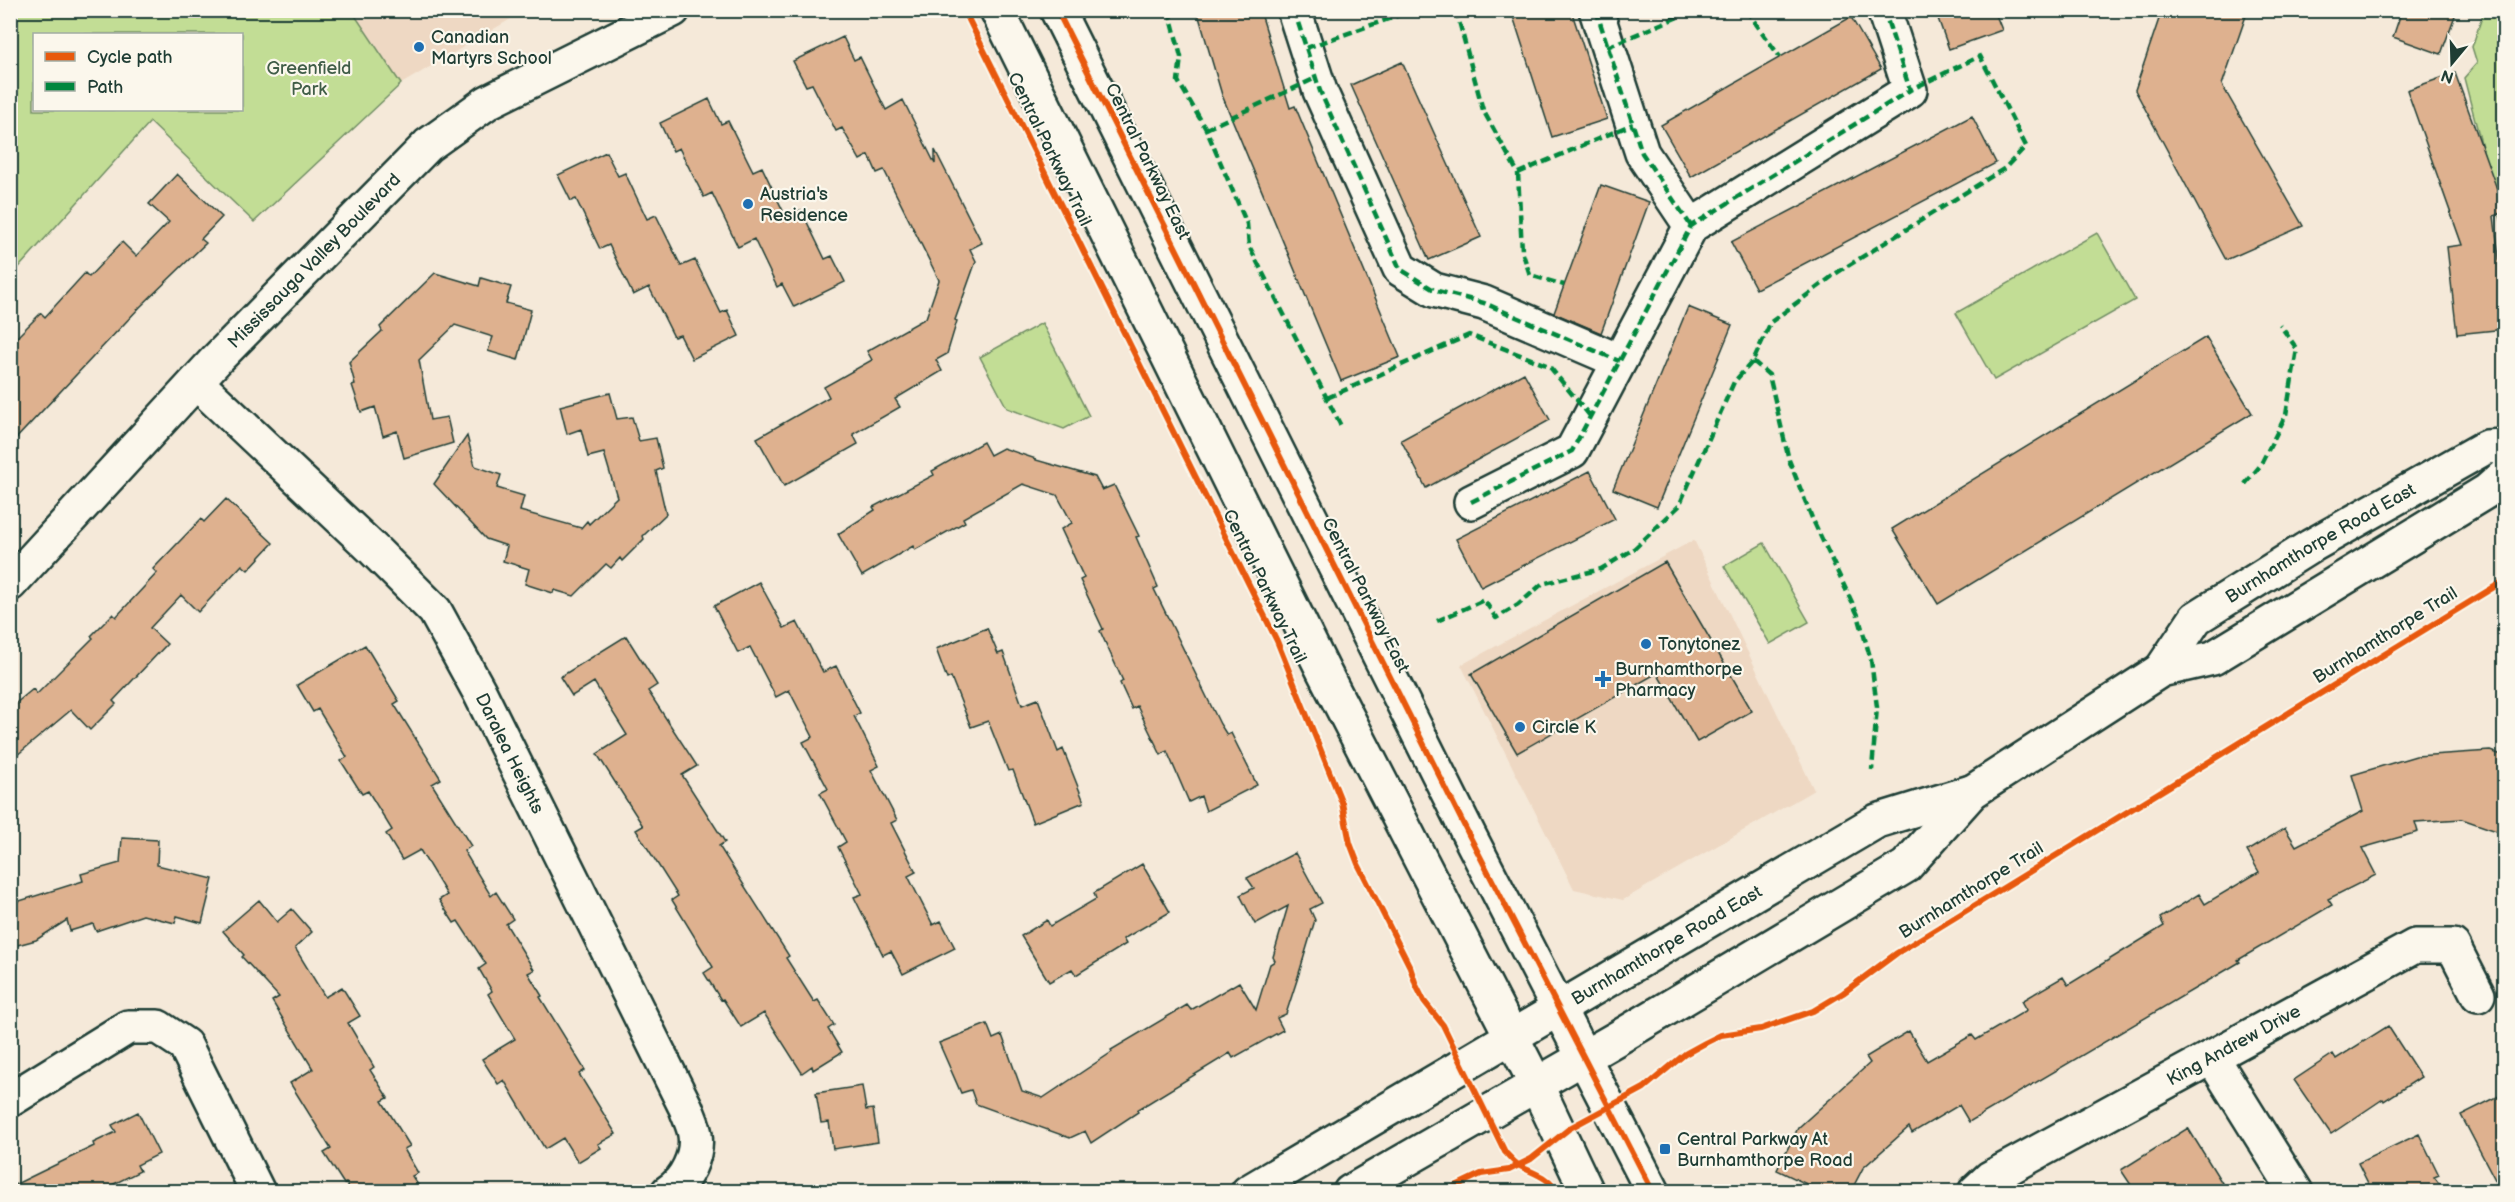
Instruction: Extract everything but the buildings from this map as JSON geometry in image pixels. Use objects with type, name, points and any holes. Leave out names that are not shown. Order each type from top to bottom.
[{"type":"street","name":"Mississauga Valley Boulevard","points":[[10,584],[196,382],[428,145],[488,102],[674,10]]},
{"type":"street","points":[[997,10],[1318,661],[1536,1084],[1587,1191]]},
{"type":"street","name":"Central Parkway East","points":[[1057,10],[1137,174],[1557,1008],[1653,1191]]},
{"type":"street","points":[[1294,10],[1320,91],[1400,269],[1434,290],[1484,303],[1619,361]]},
{"type":"street","points":[[1596,10],[1642,153],[1691,226]]},
{"type":"street","points":[[1471,502],[1572,451],[1691,226],[1910,90],[1884,10]]},
{"type":"street","name":"Daralea Heights","points":[[196,382],[366,542],[435,611],[484,702],[686,1108],[696,1136],[692,1164],[677,1186],[668,1191]]},
{"type":"street","name":"Burnhamthorpe Road East","points":[[2161,670],[2196,618],[2311,546],[2486,447],[2505,446]]},
{"type":"street","name":"Burnhamthorpe Road East","points":[[1350,1191],[1584,1057],[1906,866],[1972,792],[2161,670],[2213,658],[2487,491],[2505,476]]},
{"type":"street","name":"Burnhamthorpe Road East","points":[[1248,1191],[1877,821],[1972,792]]},
{"type":"street","name":"King Andrew Drive","points":[[1975,1191],[1990,1178],[2415,946],[2453,946],[2478,995]]},
{"type":"street","points":[[10,1100],[128,1027],[158,1027],[186,1045],[258,1191]]},
{"type":"street","points":[[2212,1057],[2296,1191]]},
{"type":"shaded area","name":"Canadian Martyrs School","points":[[352,11],[524,11],[401,84]]},
{"type":"shaded area","points":[[1694,540],[1814,790],[1623,900],[1574,889],[1461,665]]},
{"type":"green space","name":"Greenfield Park","points":[[11,10],[352,11],[401,84],[254,222],[150,122],[11,276]]},
{"type":"green space","points":[[2484,11],[2504,11],[2504,231],[2464,78],[2477,63],[2472,47]]},
{"type":"green space","points":[[2097,233],[2135,300],[1994,380],[1956,313]]},
{"type":"green space","points":[[1042,323],[1089,416],[1064,429],[1007,408],[980,357]]},
{"type":"green space","points":[[1764,543],[1809,622],[1770,644],[1724,566]]},
{"type":"marked path","points":[[1169,10],[1181,57],[1178,81],[1206,129],[1247,224],[1249,246],[1342,428]]},
{"type":"marked path","points":[[1294,10],[1320,91],[1400,269],[1434,290],[1484,303],[1619,361]]},
{"type":"marked path","points":[[1306,48],[1414,10]]},
{"type":"marked path","points":[[1456,10],[1483,110],[1518,173],[1522,251],[1530,275],[1564,285]]},
{"type":"marked path","points":[[1596,10],[1642,153],[1691,226]]},
{"type":"marked path","points":[[1607,47],[1694,10]]},
{"type":"marked path","points":[[1746,10],[1780,57]]},
{"type":"marked path","points":[[1471,502],[1572,451],[1691,226],[1910,90],[1884,10]]},
{"type":"marked path","points":[[1437,621],[1484,600],[1496,618],[1518,605],[1542,584],[1601,569],[1634,549],[1679,506],[1734,382],[1753,361],[1771,322],[1838,272],[2005,168],[2026,146],[1980,56],[1910,90]]},
{"type":"marked path","points":[[1206,129],[1316,78]]},
{"type":"marked path","points":[[1518,173],[1633,124]]},
{"type":"marked path","points":[[2245,484],[2260,466],[2286,415],[2297,349],[2280,325]]},
{"type":"marked path","points":[[1327,398],[1469,335],[1549,366],[1590,416]]},
{"type":"marked path","points":[[1753,361],[1769,375],[1789,460],[1812,518],[1858,615],[1871,660],[1877,707],[1872,770]]},
{"type":"cycle path","name":"Central Parkway Trail","points":[[964,10],[1277,641],[1342,803],[1350,843],[1358,864],[1410,967],[1424,1001],[1443,1025],[1505,1152],[1518,1165],[1545,1179],[1557,1192]]},
{"type":"cycle path","points":[[1057,10],[1470,837],[1653,1192]]},
{"type":"cycle path","name":"Burnhamthorpe Trail","points":[[1443,1192],[1481,1174],[1509,1170],[1531,1159],[1570,1128],[1644,1088],[1685,1054],[1721,1035],[1761,1029],[1813,1011],[1843,993],[1897,953],[2504,581]]},
{"type":"place","name":"Canadian Martyrs School","points":[[419,47]]},
{"type":"place","name":"Austria's Residence","points":[[748,204]]},
{"type":"place","name":"Tonytonez","points":[[1646,644]]},
{"type":"place","name":"Burnhamthorpe Pharmacy","points":[[1603,679]]},
{"type":"place","name":"Circle K","points":[[1520,727]]},
{"type":"place","name":"Central Parkway At Burnhamthorpe Road","points":[[1665,1149]]}]
